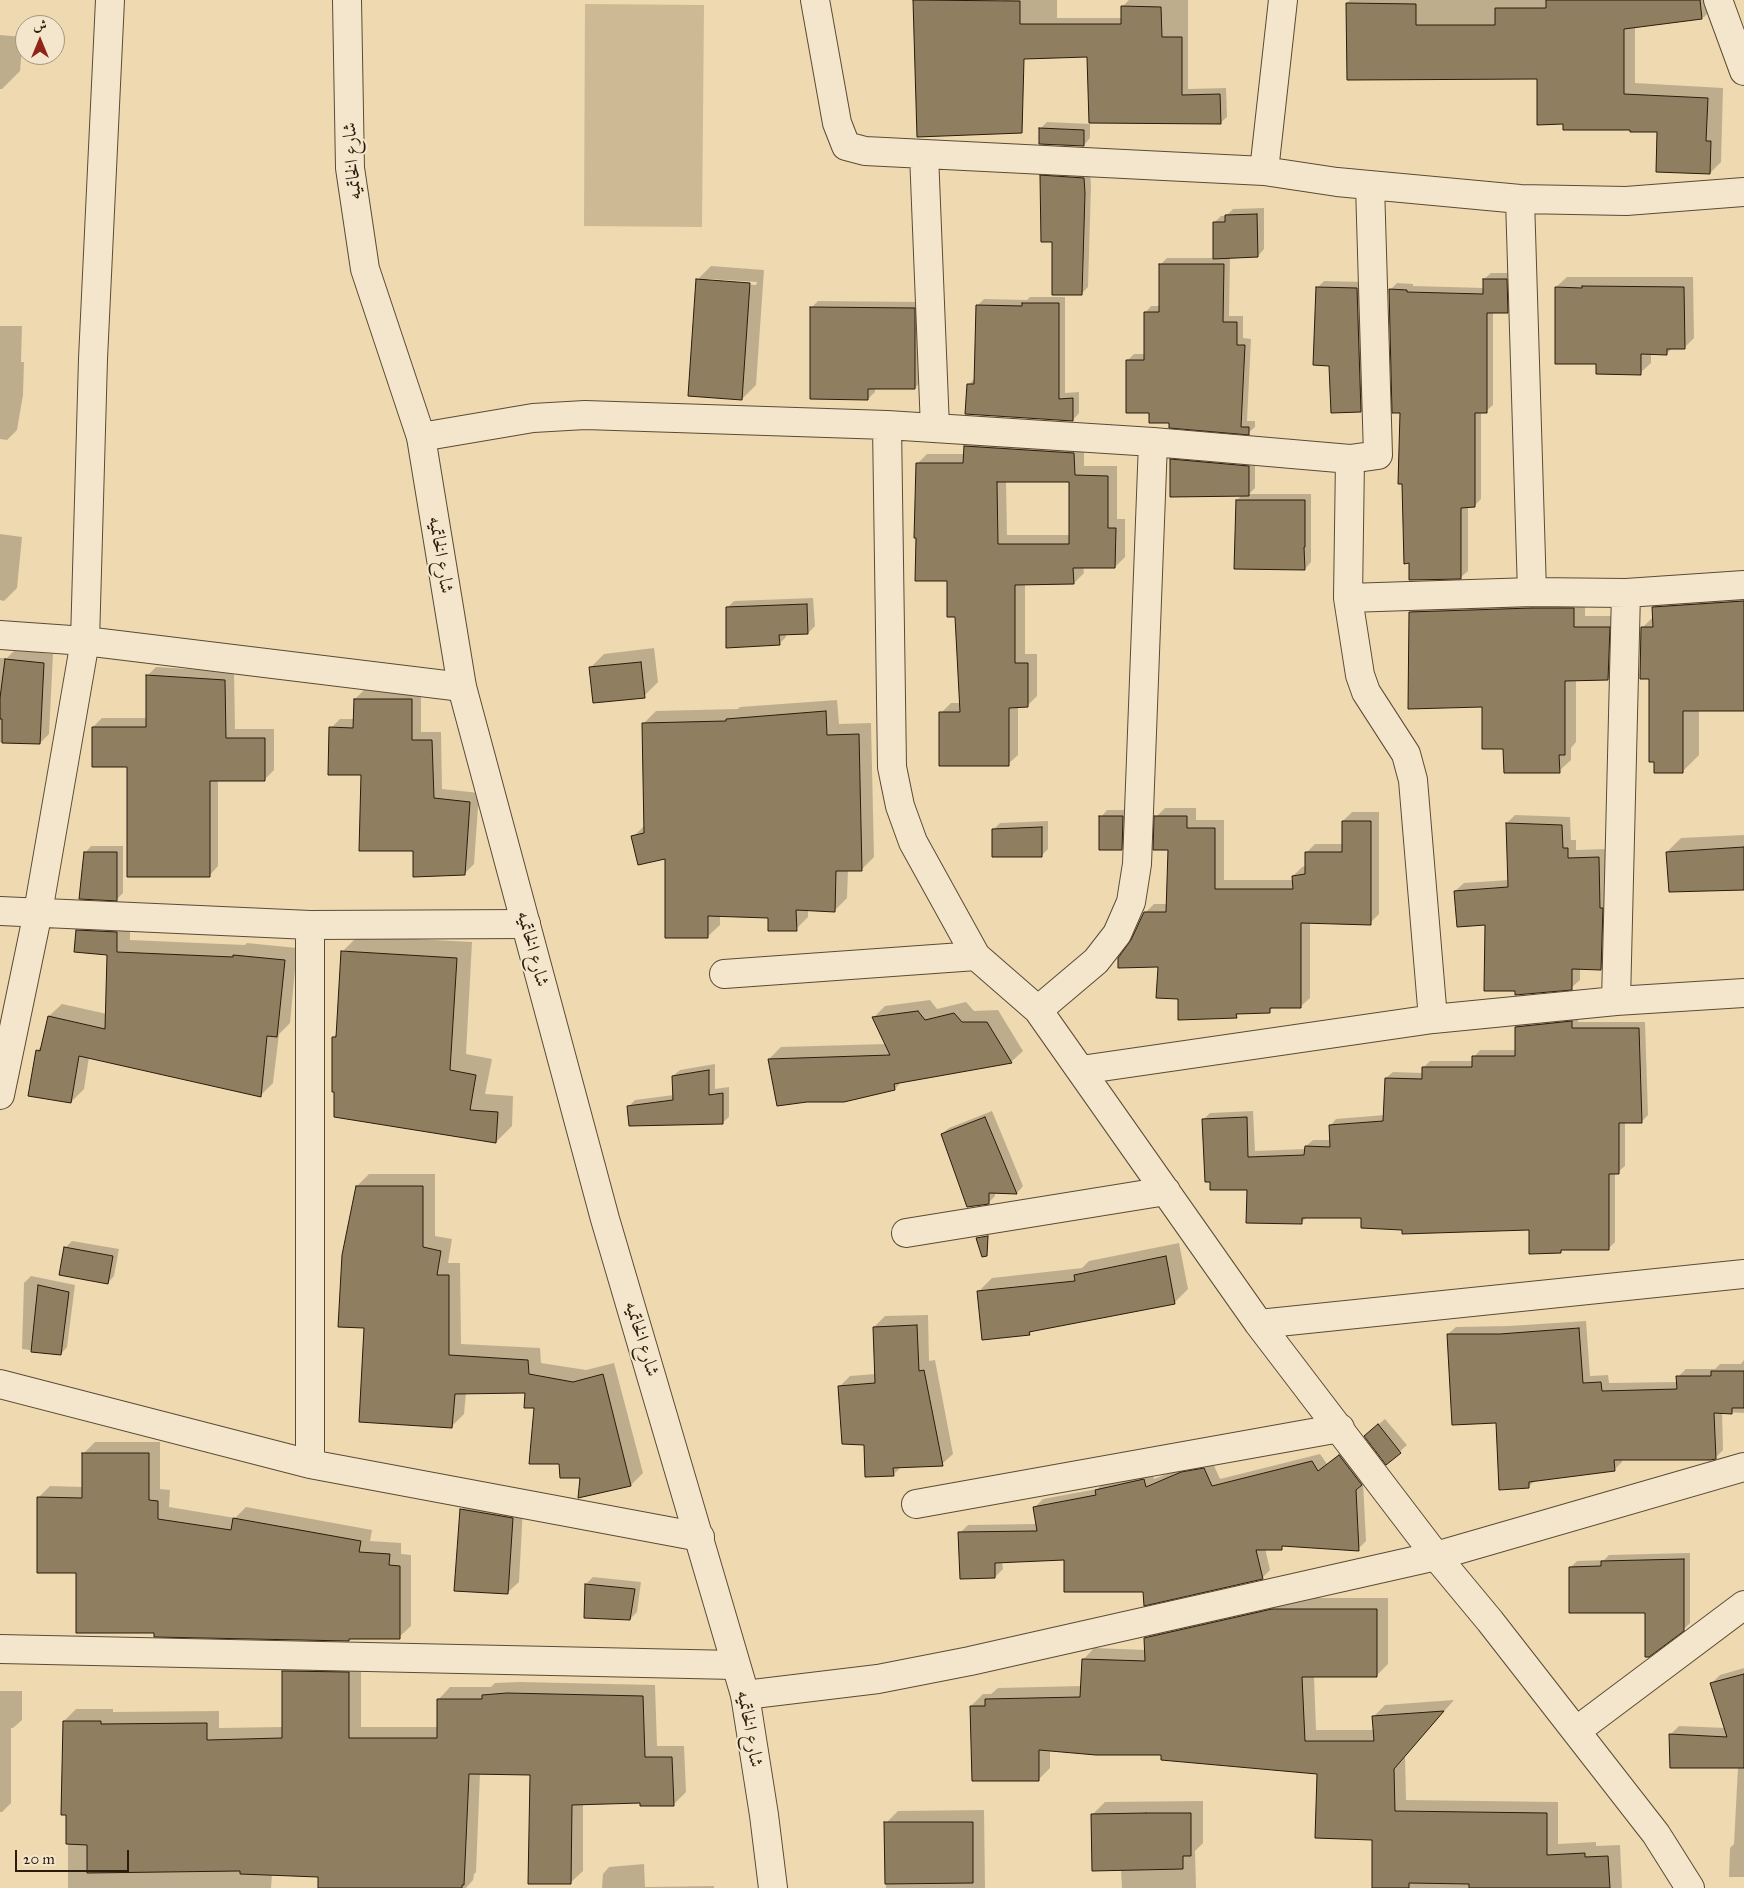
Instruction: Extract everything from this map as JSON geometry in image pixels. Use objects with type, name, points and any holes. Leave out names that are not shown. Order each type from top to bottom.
[{"type":"street","points":[[0,1096],[38,912],[85,641],[93,359],[110,0]]},
{"type":"street","name":"شارع الخاتميه","points":[[347,0],[350,168],[366,269],[421,437],[462,687],[605,1219],[745,1695],[773,1888]]},
{"type":"street","points":[[815,0],[837,123],[846,146],[865,150],[1264,171],[1370,185],[1520,199],[1626,201],[1744,192]]},
{"type":"street","points":[[1264,171],[1283,0]]},
{"type":"street","points":[[1718,0],[1744,71]]},
{"type":"street","points":[[924,154],[935,428]]},
{"type":"street","points":[[421,437],[533,418],[585,415],[887,425],[1153,442],[1350,459],[1378,455],[1370,185]]},
{"type":"street","points":[[1520,199],[1532,592]]},
{"type":"street","points":[[887,425],[892,767],[900,806],[913,842],[976,956],[1038,1010],[1259,1324],[1436,1556],[1490,1621],[1656,1834],[1690,1888]]},
{"type":"street","points":[[1038,1010],[1096,961],[1116,934],[1131,902],[1137,864],[1153,442]]},
{"type":"street","points":[[1350,459],[1348,598],[1360,675],[1366,692],[1406,754],[1413,780],[1433,1019]]},
{"type":"street","points":[[1348,598],[1532,592],[1626,593],[1744,585]]},
{"type":"street","points":[[1616,1001],[1626,593]]},
{"type":"street","points":[[0,635],[85,641],[462,687]]},
{"type":"street","points":[[0,911],[310,925],[526,924]]},
{"type":"street","points":[[310,925],[310,1464]]},
{"type":"street","points":[[724,974],[976,956]]},
{"type":"street","points":[[1081,1070],[1433,1019],[1616,1001],[1744,993]]},
{"type":"street","points":[[906,1233],[1166,1191]]},
{"type":"street","points":[[1259,1324],[1744,1274]]},
{"type":"street","points":[[0,1384],[310,1464],[700,1537]]},
{"type":"street","points":[[916,1504],[1340,1428]]},
{"type":"street","points":[[745,1695],[878,1679],[970,1661],[1436,1556],[1744,1467]]},
{"type":"street","points":[[1576,1731],[1744,1606]]},
{"type":"street","points":[[0,1649],[736,1665]]},
{"type":"shaded area","points":[[585,4],[704,5],[702,227],[584,226]]},
{"type":"building","points":[[913,0],[1020,1],[1020,24],[1121,24],[1121,6],[1161,7],[1162,37],[1182,37],[1182,95],[1220,94],[1221,124],[1089,123],[1087,57],[1024,59],[1022,133],[917,137]]},
{"type":"building","points":[[1546,0],[1700,0],[1702,19],[1624,29],[1624,94],[1708,98],[1706,141],[1711,141],[1710,174],[1656,172],[1657,132],[1563,130],[1563,124],[1537,125],[1537,79],[1347,80],[1346,3],[1416,4],[1416,25],[1495,25],[1495,8],[1546,8]]},
{"type":"building","points":[[1039,128],[1084,130],[1084,146],[1039,144]]},
{"type":"building","points":[[1040,175],[1084,178],[1082,295],[1052,295],[1052,242],[1041,242]]},
{"type":"building","points":[[1257,214],[1258,257],[1213,259],[1213,222],[1225,222],[1225,215]]},
{"type":"building","points":[[1159,264],[1224,264],[1223,322],[1237,322],[1237,345],[1245,345],[1241,427],[1249,427],[1249,435],[1169,428],[1169,423],[1149,423],[1149,413],[1126,413],[1126,360],[1144,360],[1144,312],[1159,312]]},
{"type":"building","points":[[696,279],[750,283],[742,400],[688,396]]},
{"type":"building","points":[[1483,279],[1507,279],[1508,313],[1487,313],[1487,413],[1475,413],[1475,507],[1461,508],[1461,579],[1409,580],[1409,563],[1404,564],[1402,484],[1398,484],[1400,413],[1392,413],[1389,289],[1407,290],[1407,292],[1483,294]]},
{"type":"building","points":[[1582,286],[1684,287],[1685,349],[1667,349],[1667,355],[1641,354],[1641,375],[1596,374],[1596,364],[1555,364],[1555,287],[1582,288]]},
{"type":"building","points":[[1316,287],[1357,288],[1361,412],[1331,413],[1329,366],[1313,365]]},
{"type":"building","points":[[1022,303],[1059,303],[1059,399],[1073,398],[1073,421],[965,414],[967,384],[974,384],[976,305],[1022,306]]},
{"type":"building","points":[[810,307],[915,308],[915,389],[868,389],[868,400],[810,399]]},
{"type":"building","points":[[964,446],[1074,453],[1075,475],[1108,476],[1108,528],[1116,528],[1115,568],[1073,568],[1074,584],[1015,585],[1015,663],[1028,663],[1028,707],[1009,708],[1009,766],[939,766],[939,712],[960,712],[955,617],[947,617],[947,581],[915,581],[916,463],[963,463]],"holes":[[[997,482],[1069,482],[1069,544],[998,544]]]},
{"type":"building","points":[[1170,459],[1249,466],[1249,496],[1170,497]]},
{"type":"building","points":[[1236,500],[1305,500],[1305,570],[1234,569]]},
{"type":"building","points":[[1744,601],[1744,711],[1683,711],[1683,773],[1654,773],[1654,762],[1649,762],[1649,679],[1640,679],[1641,627],[1653,627],[1652,607]]},
{"type":"building","points":[[807,604],[808,634],[779,635],[780,645],[726,648],[726,607]]},
{"type":"building","points":[[1574,608],[1574,627],[1610,627],[1608,680],[1565,681],[1565,755],[1559,755],[1560,773],[1504,773],[1503,749],[1482,749],[1482,707],[1408,709],[1409,612]]},
{"type":"building","points":[[5,659],[44,663],[40,744],[2,743],[0,698]]},
{"type":"building","points":[[641,662],[645,698],[593,703],[589,667]]},
{"type":"building","points":[[146,675],[225,680],[226,738],[265,738],[265,781],[210,781],[210,877],[127,877],[127,767],[92,767],[92,727],[146,727]]},
{"type":"building","points":[[354,699],[412,699],[412,740],[432,740],[434,798],[470,802],[465,875],[413,877],[413,851],[359,851],[361,775],[328,775],[329,727],[353,728]]},
{"type":"building","points":[[826,711],[827,735],[859,734],[862,871],[836,871],[835,912],[796,910],[797,931],[768,931],[768,918],[708,916],[708,938],[665,938],[665,859],[638,865],[631,836],[644,833],[642,723],[726,721],[726,719]]},
{"type":"building","points":[[1099,816],[1123,816],[1122,850],[1099,850]]},
{"type":"building","points":[[1154,816],[1187,816],[1187,828],[1215,828],[1215,889],[1293,889],[1292,876],[1305,874],[1305,852],[1342,852],[1342,821],[1371,821],[1371,925],[1301,923],[1301,1008],[1270,1008],[1270,1013],[1236,1014],[1237,1018],[1178,1020],[1178,999],[1156,998],[1158,967],[1118,968],[1118,958],[1131,940],[1144,912],[1166,912],[1168,850],[1153,850]]},
{"type":"building","points":[[1506,823],[1562,825],[1563,848],[1568,848],[1568,858],[1599,857],[1600,908],[1603,908],[1601,970],[1572,969],[1572,990],[1515,995],[1515,991],[1484,991],[1485,925],[1457,927],[1454,891],[1508,887]]},
{"type":"building","points":[[1042,827],[1042,857],[992,857],[992,829]]},
{"type":"building","points":[[1744,847],[1744,890],[1669,892],[1666,852]]},
{"type":"building","points":[[84,852],[117,852],[117,901],[79,899]]},
{"type":"building","points":[[76,930],[117,932],[117,952],[233,957],[233,955],[285,960],[277,1037],[267,1036],[261,1097],[79,1056],[71,1103],[28,1096],[36,1050],[40,1051],[48,1016],[105,1029],[107,955],[74,952]]},
{"type":"building","points":[[341,951],[457,958],[450,1070],[476,1075],[470,1110],[498,1112],[496,1143],[334,1117],[332,1037],[336,1037]]},
{"type":"building","points":[[918,1011],[925,1020],[954,1013],[962,1022],[987,1022],[1012,1063],[894,1084],[895,1090],[844,1102],[807,1102],[777,1106],[768,1059],[890,1055],[872,1017]]},
{"type":"building","points":[[1572,1021],[1572,1028],[1639,1028],[1642,1123],[1619,1123],[1619,1174],[1609,1174],[1609,1250],[1561,1250],[1561,1253],[1529,1254],[1529,1230],[1402,1234],[1402,1230],[1361,1228],[1361,1218],[1302,1218],[1302,1224],[1246,1223],[1247,1190],[1210,1190],[1210,1182],[1205,1182],[1202,1119],[1247,1117],[1248,1157],[1304,1155],[1305,1146],[1330,1147],[1329,1125],[1383,1121],[1385,1078],[1422,1079],[1422,1067],[1472,1067],[1472,1056],[1515,1056],[1515,1027]]},
{"type":"building","points":[[709,1070],[709,1095],[723,1093],[723,1124],[629,1126],[627,1106],[673,1100],[672,1076]]},
{"type":"building","points":[[985,1117],[1017,1194],[989,1193],[989,1204],[967,1207],[941,1134]]},
{"type":"building","points":[[356,1186],[423,1186],[423,1247],[441,1251],[437,1275],[449,1275],[449,1355],[528,1360],[529,1374],[573,1382],[603,1374],[631,1486],[578,1498],[580,1478],[560,1478],[559,1464],[529,1464],[534,1408],[524,1408],[525,1393],[455,1394],[452,1428],[359,1422],[364,1328],[338,1327],[342,1255]]},
{"type":"building","points":[[988,1236],[987,1256],[982,1257],[976,1238]]},
{"type":"building","points":[[64,1247],[113,1256],[108,1284],[59,1275]]},
{"type":"building","points":[[1166,1256],[1175,1304],[1029,1332],[1030,1335],[982,1340],[977,1291],[1075,1281],[1074,1275]]},
{"type":"building","points":[[38,1285],[69,1292],[61,1355],[31,1352]]},
{"type":"building","points":[[917,1325],[919,1371],[924,1370],[943,1466],[893,1468],[894,1476],[865,1477],[864,1445],[842,1444],[838,1386],[875,1383],[873,1327]]},
{"type":"building","points":[[1579,1328],[1583,1383],[1601,1382],[1602,1391],[1677,1389],[1676,1376],[1711,1376],[1711,1371],[1744,1371],[1744,1408],[1732,1408],[1732,1414],[1714,1413],[1716,1459],[1614,1460],[1615,1471],[1529,1482],[1529,1488],[1499,1490],[1496,1423],[1452,1425],[1447,1334],[1500,1334]]},
{"type":"building","points":[[1378,1424],[1401,1453],[1386,1465],[1364,1436]]},
{"type":"building","points":[[82,1453],[149,1453],[149,1500],[158,1501],[158,1519],[231,1530],[233,1518],[361,1541],[359,1552],[390,1554],[389,1565],[400,1566],[400,1639],[349,1639],[349,1641],[154,1637],[154,1633],[76,1633],[76,1573],[37,1573],[37,1497],[82,1498]]},
{"type":"building","points":[[1339,1455],[1362,1485],[1356,1490],[1359,1551],[1282,1546],[1282,1550],[1256,1550],[1263,1579],[1144,1606],[1143,1592],[1064,1592],[1064,1560],[995,1563],[995,1578],[960,1579],[958,1532],[1037,1531],[1033,1507],[1096,1495],[1095,1490],[1144,1479],[1146,1487],[1181,1472],[1204,1468],[1212,1486],[1312,1461],[1318,1471]]},
{"type":"building","points":[[460,1509],[513,1518],[508,1594],[454,1591]]},
{"type":"building","points":[[1684,1559],[1684,1631],[1649,1657],[1645,1657],[1645,1613],[1569,1613],[1569,1567],[1601,1566],[1601,1561]]},
{"type":"building","points":[[585,1584],[635,1589],[630,1620],[584,1618]]},
{"type":"building","points":[[1272,1609],[1377,1609],[1377,1677],[1302,1677],[1305,1741],[1374,1741],[1372,1716],[1444,1711],[1394,1769],[1395,1811],[1547,1813],[1547,1855],[1585,1853],[1585,1857],[1608,1856],[1610,1888],[1469,1888],[1469,1884],[1409,1883],[1409,1888],[1372,1888],[1372,1840],[1315,1838],[1317,1774],[1161,1760],[1161,1755],[1096,1755],[1039,1750],[1039,1781],[972,1781],[970,1706],[985,1706],[985,1699],[1080,1697],[1082,1659],[1145,1661],[1144,1638]]},
{"type":"building","points":[[282,1671],[349,1672],[349,1738],[437,1738],[437,1699],[482,1699],[482,1695],[507,1693],[643,1696],[645,1757],[672,1757],[674,1806],[640,1806],[640,1803],[572,1805],[571,1884],[528,1884],[530,1775],[469,1774],[464,1885],[462,1885],[462,1888],[318,1888],[318,1877],[240,1874],[240,1871],[87,1873],[87,1845],[66,1844],[66,1815],[61,1815],[63,1721],[101,1721],[101,1724],[207,1723],[207,1740],[282,1738]]},
{"type":"building","points":[[1744,1674],[1744,1768],[1670,1768],[1669,1734],[1727,1737],[1710,1683]]},
{"type":"building","points":[[1191,1813],[1191,1856],[1183,1856],[1183,1869],[1092,1871],[1091,1814]]},
{"type":"building","points":[[884,1822],[973,1822],[973,1883],[885,1884]]}]
